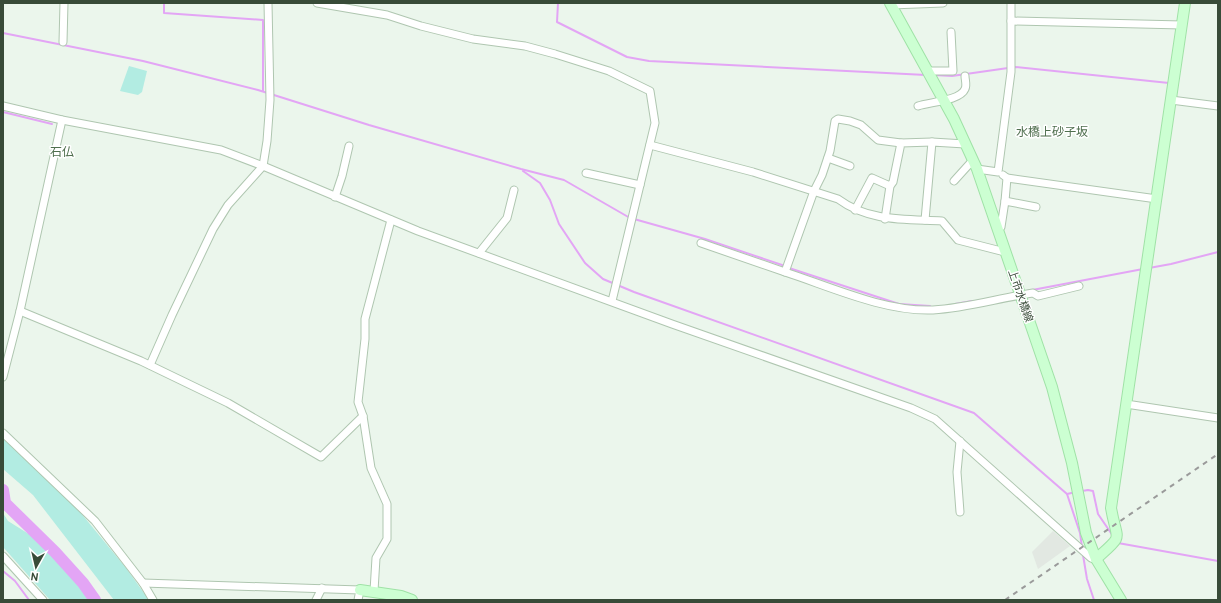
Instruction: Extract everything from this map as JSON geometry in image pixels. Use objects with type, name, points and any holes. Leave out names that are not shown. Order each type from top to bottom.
[{"type":"main road","points":[[1096,559],[1113,544],[1118,533],[1111,508],[1172,100],[1185,3]]},
{"type":"main road","name":"上市水橋線","points":[[890,4],[944,101],[975,164],[1063,427],[1086,533],[1096,559],[1120,600]]},
{"type":"main road","points":[[359,595],[374,591],[412,600]]},
{"type":"street","points":[[63,42],[64,3]]},
{"type":"street","points":[[150,365],[212,229],[228,205],[263,166],[267,141],[270,100],[268,3]]},
{"type":"street","points":[[316,3],[387,14],[421,26],[472,39],[525,46],[584,62],[631,80],[650,91],[655,123],[612,301]]},
{"type":"street","points":[[890,4],[943,3]]},
{"type":"street","points":[[998,172],[1011,72],[1011,3]]},
{"type":"street","points":[[1011,21],[1182,25]]},
{"type":"street","points":[[928,71],[953,71],[951,32]]},
{"type":"street","points":[[918,106],[930,102],[944,101],[965,91],[965,76]]},
{"type":"street","points":[[1172,100],[1218,106]]},
{"type":"street","points":[[3,106],[62,120],[221,150],[391,220],[479,253],[911,408],[935,420],[1063,535],[1091,558],[1096,559]]},
{"type":"street","points":[[785,272],[814,191],[828,158],[835,121],[838,119],[861,125],[878,140],[901,143],[932,142],[965,144]]},
{"type":"street","points":[[3,377],[20,311],[62,120]]},
{"type":"street","points":[[925,220],[932,142]]},
{"type":"street","points":[[885,219],[890,186],[893,182],[901,143]]},
{"type":"street","points":[[650,145],[753,172],[814,191],[838,199],[855,210],[885,219],[942,221],[958,240],[1005,252]]},
{"type":"street","points":[[335,196],[342,176],[349,146]]},
{"type":"street","points":[[828,158],[850,166]]},
{"type":"street","points":[[954,181],[975,164],[998,172],[1007,178],[1157,199]]},
{"type":"street","points":[[586,173],[640,186]]},
{"type":"street","points":[[855,210],[872,178],[890,186]]},
{"type":"street","points":[[998,231],[1001,227],[1007,178]]},
{"type":"street","points":[[479,253],[507,218],[514,190]]},
{"type":"street","points":[[1005,201],[1036,207]]},
{"type":"street","points":[[374,591],[376,558],[387,539],[387,504],[371,468],[363,416],[358,402],[365,339],[365,319],[391,220]]},
{"type":"street","points":[[701,243],[880,303],[912,308],[932,310],[964,307],[1033,293],[1038,296],[1079,286]]},
{"type":"street","points":[[20,311],[150,365],[228,403],[321,456],[363,416]]},
{"type":"street","points":[[1126,404],[1218,418]]},
{"type":"street","points":[[3,433],[95,521],[143,583],[153,600]]},
{"type":"street","points":[[960,441],[957,472],[960,512]]},
{"type":"street","points":[[3,556],[43,600]]},
{"type":"street","points":[[143,583],[322,588],[359,595]]},
{"type":"street","points":[[316,600],[322,588]]},
{"type":"shaded area","points":[[129,66],[147,71],[142,92],[138,95],[120,91]]},
{"type":"shaded area","points":[[3,436],[80,512],[126,568],[149,600],[114,600],[33,495],[3,469]]},
{"type":"shaded area","points":[[3,513],[8,521],[64,556],[91,600],[50,600],[3,547]]},
{"type":"shaded area","points":[[1053,531],[1070,546],[1038,569],[1032,552]]},
{"type":"waterway","points":[[164,3],[164,13],[263,20],[263,91]]},
{"type":"waterway","points":[[558,3],[557,22],[627,57],[649,61],[926,75]]},
{"type":"waterway","points":[[3,33],[143,61],[258,90],[369,125],[564,180],[630,218]]},
{"type":"waterway","points":[[934,75],[952,76],[1015,67],[1169,83]]},
{"type":"waterway","points":[[3,112],[52,124]]},
{"type":"waterway","points":[[523,171],[540,183],[550,200],[559,224],[585,263],[603,279],[634,292],[974,413],[1067,494],[1080,533],[1082,547]]},
{"type":"waterway","points":[[634,219],[705,239],[785,266]]},
{"type":"waterway","points":[[1149,268],[1218,252]]},
{"type":"waterway","points":[[789,268],[899,304],[930,306]]},
{"type":"waterway","points":[[1027,291],[1143,269]]},
{"type":"waterway","points":[[955,304],[972,301]]},
{"type":"waterway","points":[[3,490],[5,503],[55,552],[83,583],[95,600]]},
{"type":"waterway","points":[[1082,491],[1093,491],[1098,514],[1113,536]]},
{"type":"waterway","points":[[1067,494],[1076,492]]},
{"type":"waterway","points":[[1118,543],[1218,561]]},
{"type":"waterway","points":[[1083,555],[1087,579],[1094,600]]},
{"type":"waterway","points":[[3,571],[15,581],[29,600]]},
{"type":"railway","points":[[1005,600],[1218,454]]},
{"type":"district","name":"水橋上砂子坂","points":[[1052,133]]},
{"type":"district","name":"石仏","points":[[62,153]]}]
